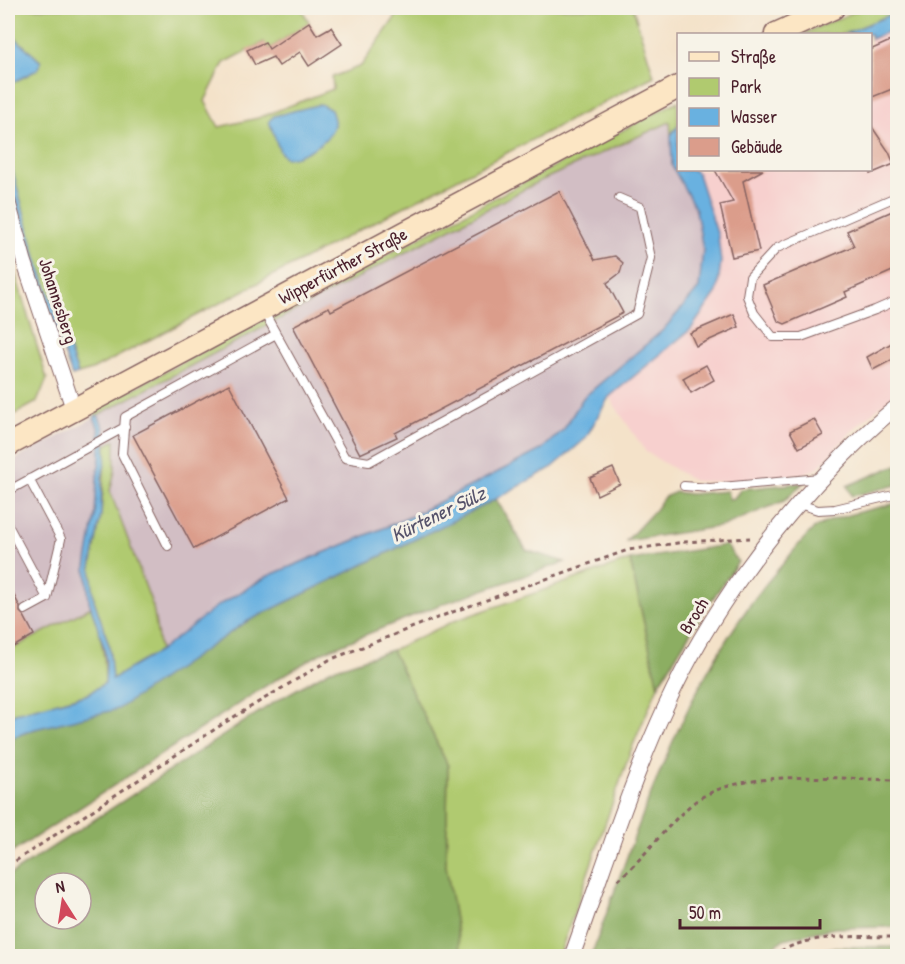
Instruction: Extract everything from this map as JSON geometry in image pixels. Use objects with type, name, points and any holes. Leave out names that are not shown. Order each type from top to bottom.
[{"type":"main road","points":[[778,33],[833,8]]},
{"type":"main road","name":"Wipperfürther Straße","points":[[8,445],[677,88]]},
{"type":"street","name":"Johannesberg","points":[[8,202],[24,261],[74,410]]},
{"type":"street","name":"Broch","points":[[572,957],[641,765],[666,704],[701,639],[769,538],[822,477],[897,406]]},
{"type":"lane","points":[[897,196],[777,248],[750,277],[747,296],[754,312],[773,337],[801,337],[897,300]]},
{"type":"lane","points":[[262,309],[345,458],[369,462],[637,314],[651,258],[640,207],[619,198]]},
{"type":"lane","points":[[168,546],[122,454],[125,417],[276,334]]},
{"type":"lane","points":[[8,491],[125,427]]},
{"type":"lane","points":[[684,486],[710,488],[822,477]]},
{"type":"lane","points":[[25,610],[47,598],[61,539],[29,479]]},
{"type":"lane","points":[[799,504],[818,510],[835,509],[897,494]]},
{"type":"lane","points":[[8,525],[47,598]]},
{"type":"path","points":[[8,866],[232,718],[329,660],[447,614],[628,550],[716,539],[769,538]]},
{"type":"path","points":[[595,891],[612,884],[636,865],[676,819],[694,803],[718,789],[750,781],[783,779],[894,780]]},
{"type":"path","points":[[773,957],[787,946],[836,937],[897,937]]},
{"type":"shaded area","points":[[897,28],[897,392],[855,428],[817,469],[798,475],[728,482],[694,481],[646,452],[609,397],[691,329],[708,204],[698,175],[694,171],[872,171],[872,39]]},
{"type":"shaded area","points":[[671,122],[672,166],[696,210],[703,250],[699,288],[663,330],[583,398],[564,429],[541,450],[410,517],[268,576],[217,606],[160,651],[153,607],[110,491],[115,471],[115,440],[101,448],[95,515],[86,567],[91,607],[8,651],[8,463],[540,181]]},
{"type":"green space","points":[[8,8],[301,8],[309,22],[269,49],[264,42],[224,63],[205,101],[219,127],[258,118],[333,89],[332,77],[361,66],[402,8],[633,8],[654,76],[92,370],[78,374],[36,257],[8,153],[8,85],[37,70],[41,62],[8,31]]},
{"type":"green space","points":[[863,8],[897,8],[897,12],[846,33],[804,33]]},
{"type":"green space","points":[[677,102],[677,126],[671,135],[670,122],[540,181],[96,416],[93,410]]},
{"type":"green space","points":[[8,250],[47,379],[37,402],[8,418]]},
{"type":"green space","points":[[115,440],[115,471],[110,491],[153,607],[160,651],[111,680],[109,645],[94,600],[91,567],[101,515],[106,445]]},
{"type":"green space","points":[[897,465],[897,485],[852,496],[847,486]]},
{"type":"green space","points":[[803,483],[784,501],[723,526],[626,541],[664,497],[676,492],[690,494],[727,491],[729,499],[734,498],[741,489]]},
{"type":"green space","points":[[496,499],[526,550],[565,562],[442,604],[323,652],[267,685],[8,855],[8,739],[188,660],[246,622]]},
{"type":"green space","points":[[897,503],[897,927],[835,928],[784,939],[761,956],[591,956],[668,752],[717,654],[747,609],[815,528],[843,516]]},
{"type":"green space","points":[[726,545],[738,562],[700,617],[658,686],[630,560]]},
{"type":"green space","points":[[630,560],[658,686],[631,750],[559,956],[461,956],[446,866],[448,766],[392,650],[454,621]]},
{"type":"green space","points":[[91,607],[102,644],[105,683],[86,695],[15,713],[8,717],[8,651]]},
{"type":"green space","points":[[392,650],[448,766],[446,866],[461,956],[8,956],[8,876],[276,701],[330,670]]},
{"type":"green space","points":[[836,947],[897,947],[897,956],[796,956]]},
{"type":"water","points":[[897,12],[897,28],[872,39],[872,33],[846,33]]},
{"type":"water","points":[[8,31],[41,62],[37,70],[8,85]]},
{"type":"water","points":[[321,104],[331,110],[334,126],[330,134],[313,149],[286,158],[280,152],[269,121],[274,116]]},
{"type":"water","name":"Kürtener Sülz","points":[[677,126],[677,171],[694,171],[698,174],[718,236],[721,262],[717,292],[691,329],[609,397],[585,439],[553,467],[483,506],[246,622],[118,709],[35,729],[8,739],[8,717],[15,713],[86,695],[105,683],[104,647],[89,601],[86,567],[95,515],[100,457],[99,430],[94,417],[98,415],[104,428],[106,458],[102,478],[101,515],[91,567],[94,600],[109,645],[112,679],[160,651],[217,606],[268,576],[410,517],[541,450],[564,429],[583,398],[663,330],[699,288],[703,250],[696,210],[672,166],[671,135]]},
{"type":"water","points":[[8,153],[36,257],[78,374],[72,376],[31,259],[8,176]]},
{"type":"building","points":[[309,22],[317,35],[331,27],[342,44],[309,66],[300,52],[279,66],[273,57],[255,65],[247,50],[265,42],[269,49]]},
{"type":"building","points":[[897,38],[897,87],[872,97],[872,49]]},
{"type":"building","points":[[872,127],[889,152],[894,164],[870,174],[872,171]]},
{"type":"building","points":[[716,171],[761,171],[743,181],[759,251],[732,257],[720,205],[733,202]]},
{"type":"building","points":[[559,191],[595,260],[615,256],[623,263],[620,273],[607,283],[623,313],[395,433],[397,437],[360,454],[293,326],[329,307],[331,311]]},
{"type":"building","points":[[897,209],[897,269],[845,292],[847,297],[785,324],[778,321],[763,285],[854,246],[847,231]]},
{"type":"building","points":[[734,314],[739,327],[696,346],[690,333]]},
{"type":"building","points":[[897,340],[897,357],[873,370],[867,357]]},
{"type":"building","points":[[706,365],[714,380],[691,393],[683,378]]},
{"type":"building","points":[[229,384],[289,498],[194,549],[133,435]]},
{"type":"building","points":[[814,419],[823,435],[799,448],[790,431]]},
{"type":"building","points":[[613,468],[620,484],[597,495],[590,478]]},
{"type":"building","points":[[8,584],[20,607],[20,612],[34,635],[8,650]]}]
